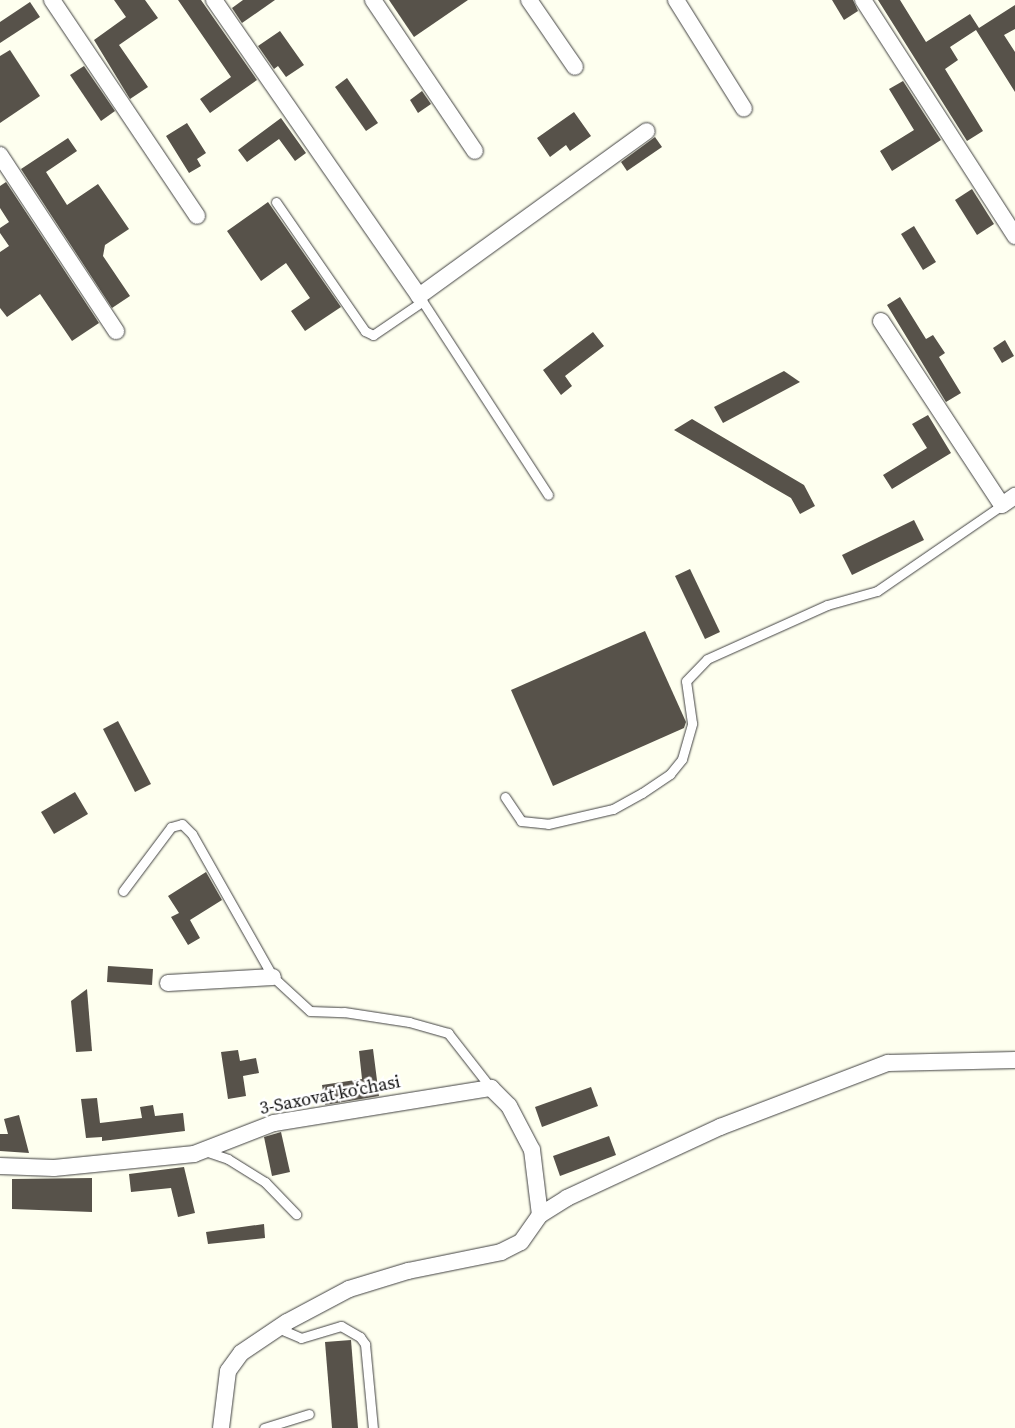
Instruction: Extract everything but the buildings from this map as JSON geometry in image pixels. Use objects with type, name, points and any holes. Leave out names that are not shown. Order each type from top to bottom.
[{"type":"street","points":[[52,0],[197,216]]},
{"type":"street","points":[[214,0],[421,298],[647,131]]},
{"type":"street","points":[[373,0],[475,152]]},
{"type":"street","points":[[529,0],[575,68]]},
{"type":"street","points":[[676,0],[744,109]]},
{"type":"street","points":[[863,0],[1015,236]]},
{"type":"street","points":[[0,155],[116,331]]},
{"type":"street","points":[[881,321],[1008,500]]},
{"type":"street","points":[[168,983],[273,977]]},
{"type":"street","points":[[221,1428],[228,1371],[241,1353],[278,1328],[349,1289],[408,1270],[501,1252],[521,1242],[540,1215],[567,1198],[720,1127],[888,1063],[1015,1060]]},
{"type":"street","points":[[491,1088],[509,1106],[532,1150],[540,1215]]},
{"type":"street","name":"3-Saxovat koʻchasi","points":[[0,1166],[54,1168],[204,1150],[274,1123],[491,1088]]},
{"type":"lane","points":[[276,202],[365,331],[373,334],[421,298],[548,495]]},
{"type":"lane","points":[[505,797],[521,821],[548,824],[613,809],[642,793],[670,774],[682,759],[692,723],[686,681],[707,659],[827,605],[877,592],[1008,500]]},
{"type":"lane","points":[[123,891],[171,827],[182,824],[192,834],[273,977],[310,1011],[344,1012],[409,1022],[448,1033],[491,1088]]},
{"type":"lane","points":[[204,1150],[228,1159],[265,1182],[296,1214]]},
{"type":"lane","points":[[278,1328],[301,1338],[341,1326],[360,1337],[365,1344],[373,1428]]},
{"type":"lane","points":[[264,1428],[309,1414]]}]
